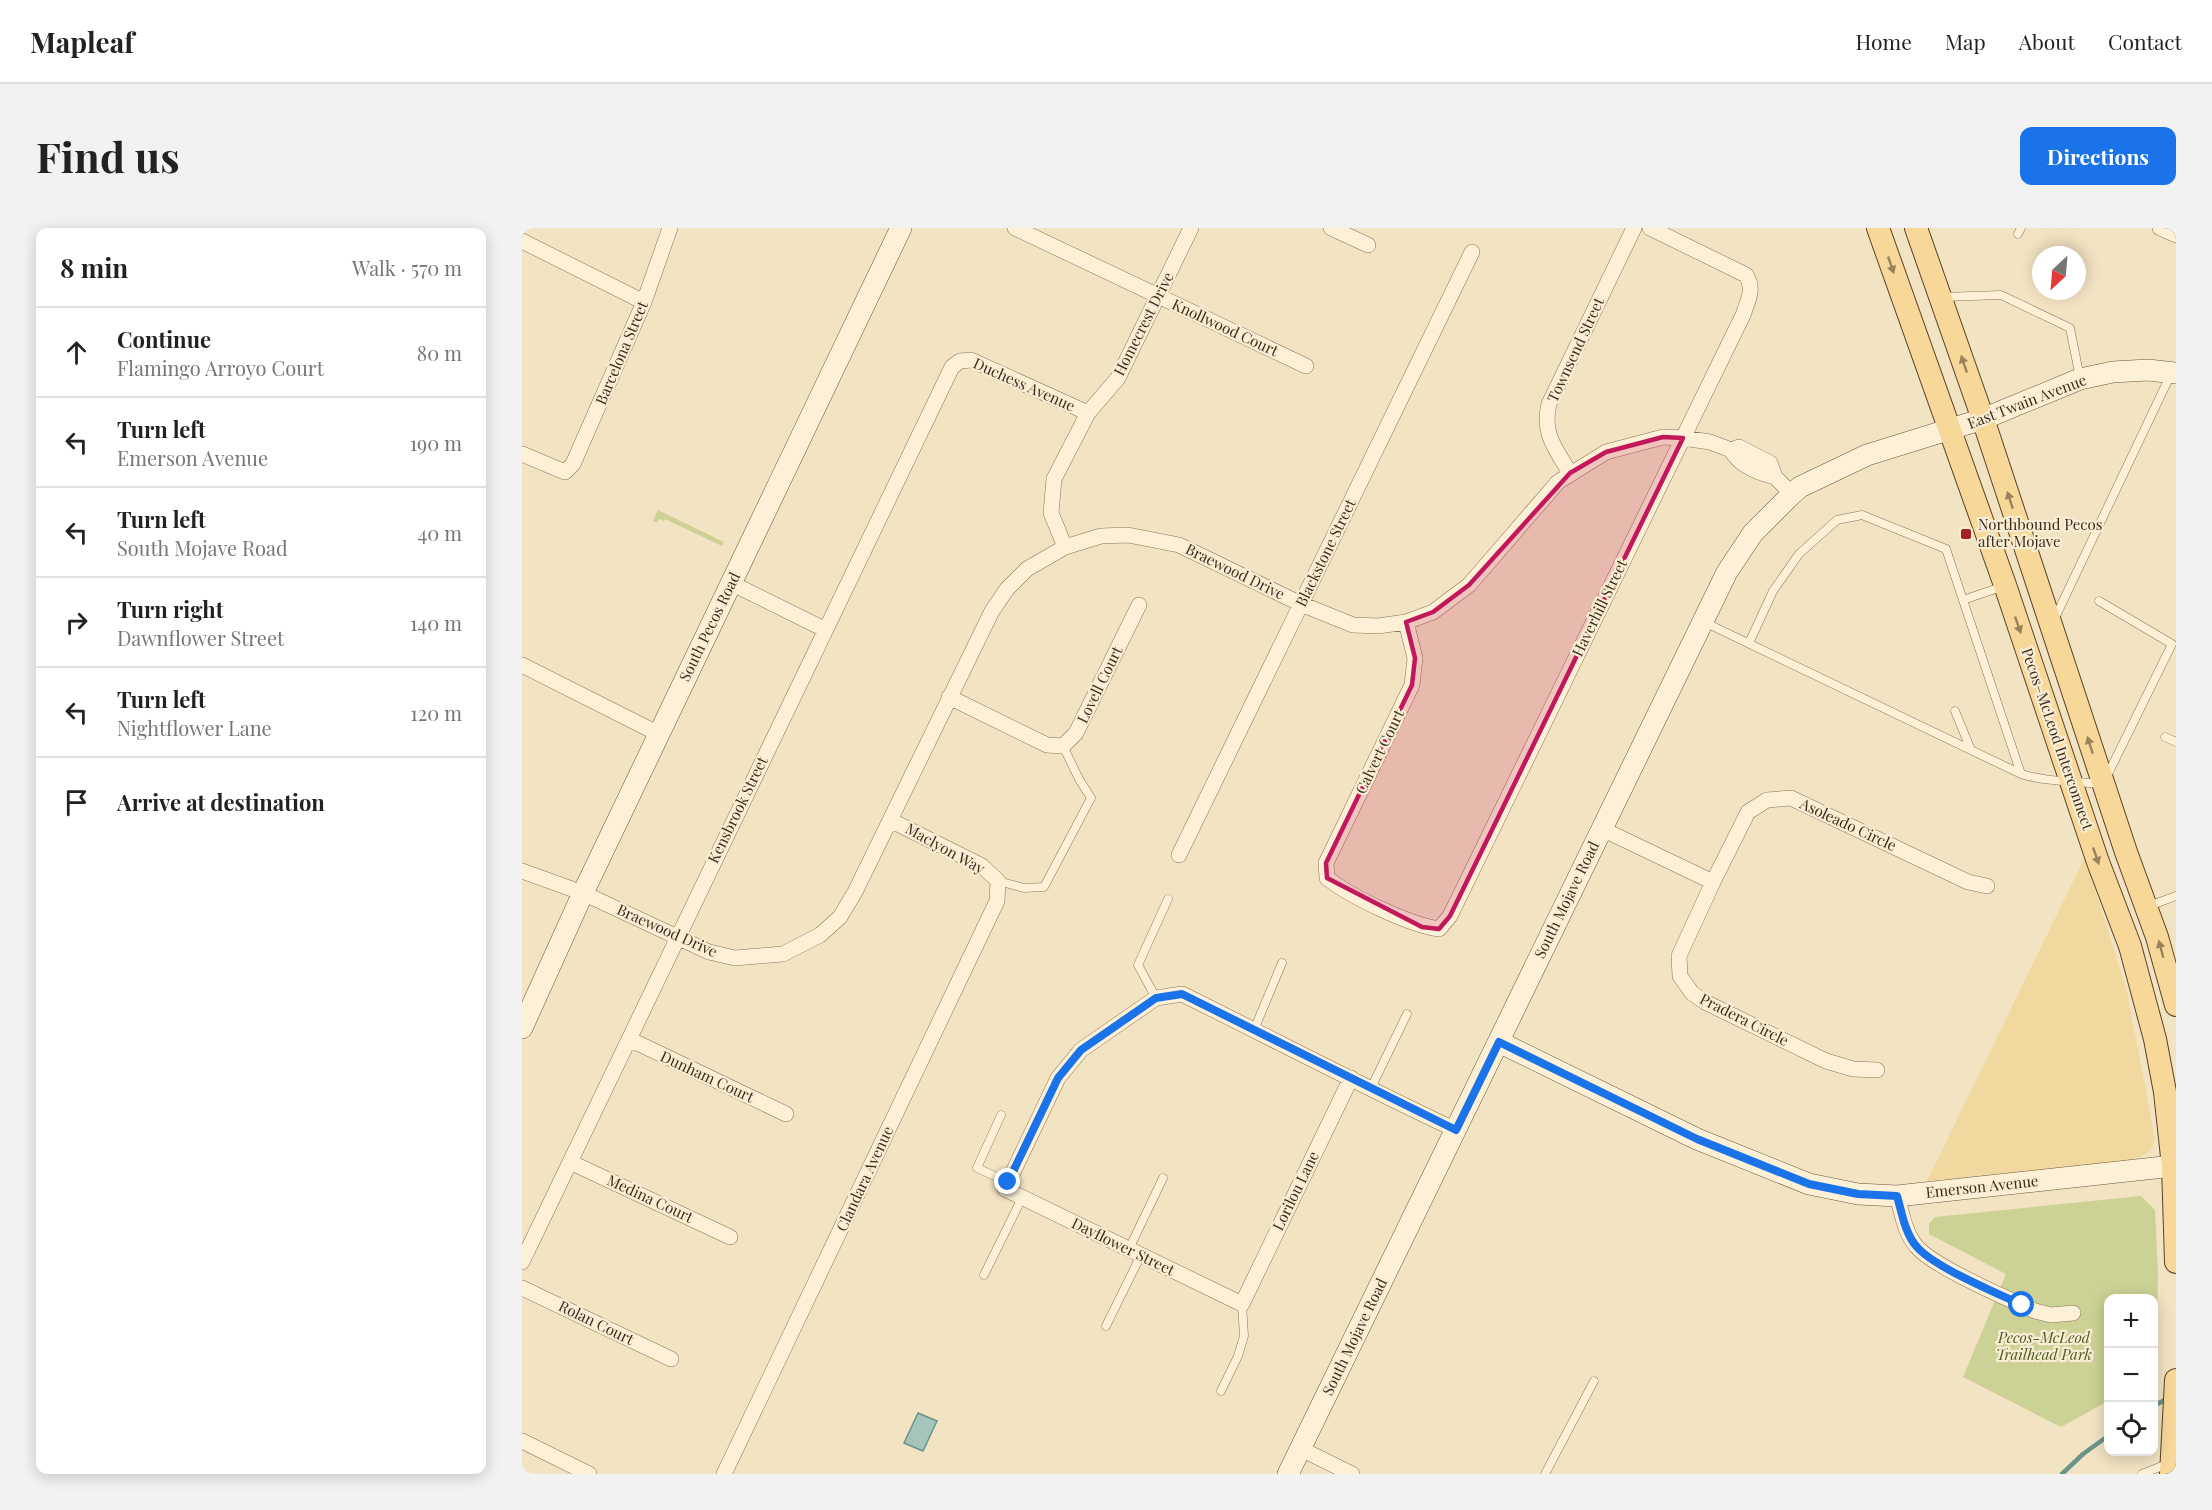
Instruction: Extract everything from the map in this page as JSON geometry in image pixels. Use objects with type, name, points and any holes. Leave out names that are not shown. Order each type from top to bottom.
[{"type":"main road","name":"Pecos–McLeod Interconnect","points":[[1878,228],[2005,585],[2098,862],[2130,946],[2155,1039],[2165,1092],[2175,1167],[2176,1262]]},
{"type":"main road","name":"Pecos–McLeod Interconnect","points":[[1916,228],[1983,419],[2103,785],[2157,937],[2176,1005]]},
{"type":"main road","points":[[2165,1092],[2176,1115]]},
{"type":"main road","points":[[2172,1465],[2176,1380]]},
{"type":"street","name":"Barcelona Street","points":[[522,454],[565,472],[573,464],[644,302],[670,228]]},
{"type":"street","name":"South Pecos Road","points":[[522,1028],[583,893],[901,228]]},
{"type":"street","name":"Knollwood Court","points":[[1015,228],[1306,366]]},
{"type":"street","name":"Homecrest Drive","points":[[1065,547],[1051,513],[1054,479],[1088,413],[1118,378],[1191,228]]},
{"type":"street","points":[[1331,228],[1368,245]]},
{"type":"street","name":"Townsend Street","points":[[1570,473],[1548,436],[1546,417],[1549,404],[1634,228]]},
{"type":"street","name":"Haverhill Street","points":[[1327,878],[1340,888],[1422,927],[1439,929],[1450,916],[1743,315],[1751,290],[1746,275],[1650,228]]},
{"type":"street","points":[[2160,228],[2176,236]]},
{"type":"street","points":[[522,241],[644,302]]},
{"type":"street","name":"Blackstone Street","points":[[1179,855],[1472,252]]},
{"type":"street","name":"Duchess Avenue","points":[[960,361],[971,360],[1088,413]]},
{"type":"street","name":"Kensbrook Street","points":[[522,1262],[951,367],[960,361]]},
{"type":"street","name":"East Twain Avenue","points":[[1949,431],[2080,379],[2114,372],[2148,370],[2174,373]]},
{"type":"street","name":"South Mojave Road","points":[[1288,1474],[1727,573],[1753,533],[1800,487],[1867,454],[1949,431]]},
{"type":"street","name":"Braewood Drive","points":[[522,871],[583,893],[709,952],[735,958],[783,954],[820,935],[840,917],[855,892],[992,611],[1007,589],[1027,569],[1065,547],[1101,536],[1128,535],[1179,545],[1301,604],[1353,625],[1378,626],[1406,622],[1433,612],[1469,585],[1558,482],[1606,452],[1663,437],[1710,442],[1731,450],[1739,447],[1770,463],[1775,477],[1792,494]]},
{"type":"street","points":[[731,583],[825,629]]},
{"type":"street","name":"Lovell Court","points":[[1064,746],[1076,733],[1138,605]]},
{"type":"street","name":"Calvert Court","points":[[1327,878],[1326,863],[1412,685],[1415,658],[1406,622]]},
{"type":"street","points":[[522,665],[659,734]]},
{"type":"street","points":[[949,698],[1047,745],[1064,746]]},
{"type":"street","name":"Asoleado Circle","points":[[1713,882],[1748,812],[1767,800],[1791,798],[1968,882],[1987,886]]},
{"type":"street","name":"Maclyon Way","points":[[890,820],[982,866],[998,881]]},
{"type":"street","points":[[1602,829],[1713,882]]},
{"type":"street","name":"Clandara Avenue","points":[[724,1474],[997,901],[998,881]]},
{"type":"street","name":"Pradera Circle","points":[[1713,882],[1679,956],[1680,976],[1692,993],[1705,1002],[1827,1061],[1852,1069],[1877,1070]]},
{"type":"street","points":[[1006,1186],[1058,1078],[1081,1050],[1156,998],[1182,994],[1456,1130]]},
{"type":"street","name":"Dunham Court","points":[[629,1039],[786,1114]]},
{"type":"street","name":"Emerson Avenue","points":[[1499,1042],[1697,1139],[1809,1184],[1858,1194],[1897,1196],[2175,1167]]},
{"type":"street","name":"Lorilou Lane","points":[[1242,1304],[1351,1078]]},
{"type":"street","name":"Medina Court","points":[[570,1162],[730,1237]]},
{"type":"street","name":"Dayflower Street","points":[[1006,1186],[1022,1198],[1242,1304]]},
{"type":"street","points":[[1897,1196],[1911,1238],[1918,1249],[1942,1265],[2035,1311],[2050,1315],[2073,1313]]},
{"type":"street","name":"Rolan Court","points":[[522,1287],[671,1359]]},
{"type":"street","points":[[522,1441],[589,1474]]},
{"type":"street","points":[[1300,1449],[1352,1474]]},
{"type":"lane","points":[[1940,297],[2001,295],[2070,328],[2080,379]]},
{"type":"lane","points":[[2051,626],[2174,373]]},
{"type":"lane","points":[[1749,644],[1773,591],[1799,554],[1837,520],[1862,515],[1946,549],[2021,774]]},
{"type":"lane","points":[[1963,600],[2005,585]]},
{"type":"lane","points":[[1703,621],[2021,774],[2040,780],[2071,780],[2103,785],[2172,644],[2099,601]]},
{"type":"lane","points":[[1955,711],[1971,750]]},
{"type":"lane","points":[[2165,737],[2176,742]]},
{"type":"lane","points":[[998,881],[1024,888],[1044,887],[1092,798],[1079,779],[1064,746]]},
{"type":"lane","points":[[2146,907],[2176,896]]},
{"type":"lane","points":[[1156,998],[1138,965],[1168,899]]},
{"type":"lane","points":[[1254,1030],[1282,963]]},
{"type":"lane","points":[[1371,1088],[1407,1014]]},
{"type":"lane","points":[[1001,1115],[977,1167],[1006,1186]]},
{"type":"lane","points":[[1106,1326],[1163,1178]]},
{"type":"lane","points":[[984,1275],[1022,1198]]},
{"type":"lane","points":[[1221,1391],[1238,1356],[1244,1336],[1242,1304]]},
{"type":"lane","points":[[1545,1474],[1594,1381]]},
{"type":"lane","points":[[2142,1474],[2155,1467],[2172,1465]]},
{"type":"highlighted area","points":[[1663,437],[1683,438],[1450,916],[1439,929],[1422,927],[1327,878],[1326,863],[1412,685],[1415,658],[1406,622],[1433,612],[1469,585],[1570,473],[1606,452]]},
{"type":"green space","points":[[658,510],[724,542],[722,546],[665,519],[664,521],[659,519],[657,523],[653,521]]},
{"type":"green space","name":"Pecos-McLeod Trailhead Park","points":[[2141,1196],[2155,1210],[2158,1294],[2104,1294],[2104,1403],[2061,1427],[1963,1377],[2006,1274],[1929,1234],[1929,1224],[1935,1217]]},
{"type":"sand","points":[[2085,857],[2127,992],[2155,1139],[2153,1144],[2146,1153],[2130,1160],[1927,1181]]},
{"type":"water","points":[[918,1413],[937,1421],[923,1451],[904,1443]]},
{"type":"waterway","points":[[2158,1404],[2168,1398]]},
{"type":"waterway","points":[[2062,1474],[2083,1454],[2104,1439]]},
{"type":"place","name":"Northbound Pecos after Mojave","points":[[1966,534]]},
{"type":"route","points":[[1008,1182],[1058,1078],[1081,1050],[1156,998],[1182,994],[1456,1130],[1499,1042],[1697,1139],[1809,1184],[1858,1194],[1897,1196],[1904,1222],[1918,1249],[1942,1265],[2022,1305]]}]
